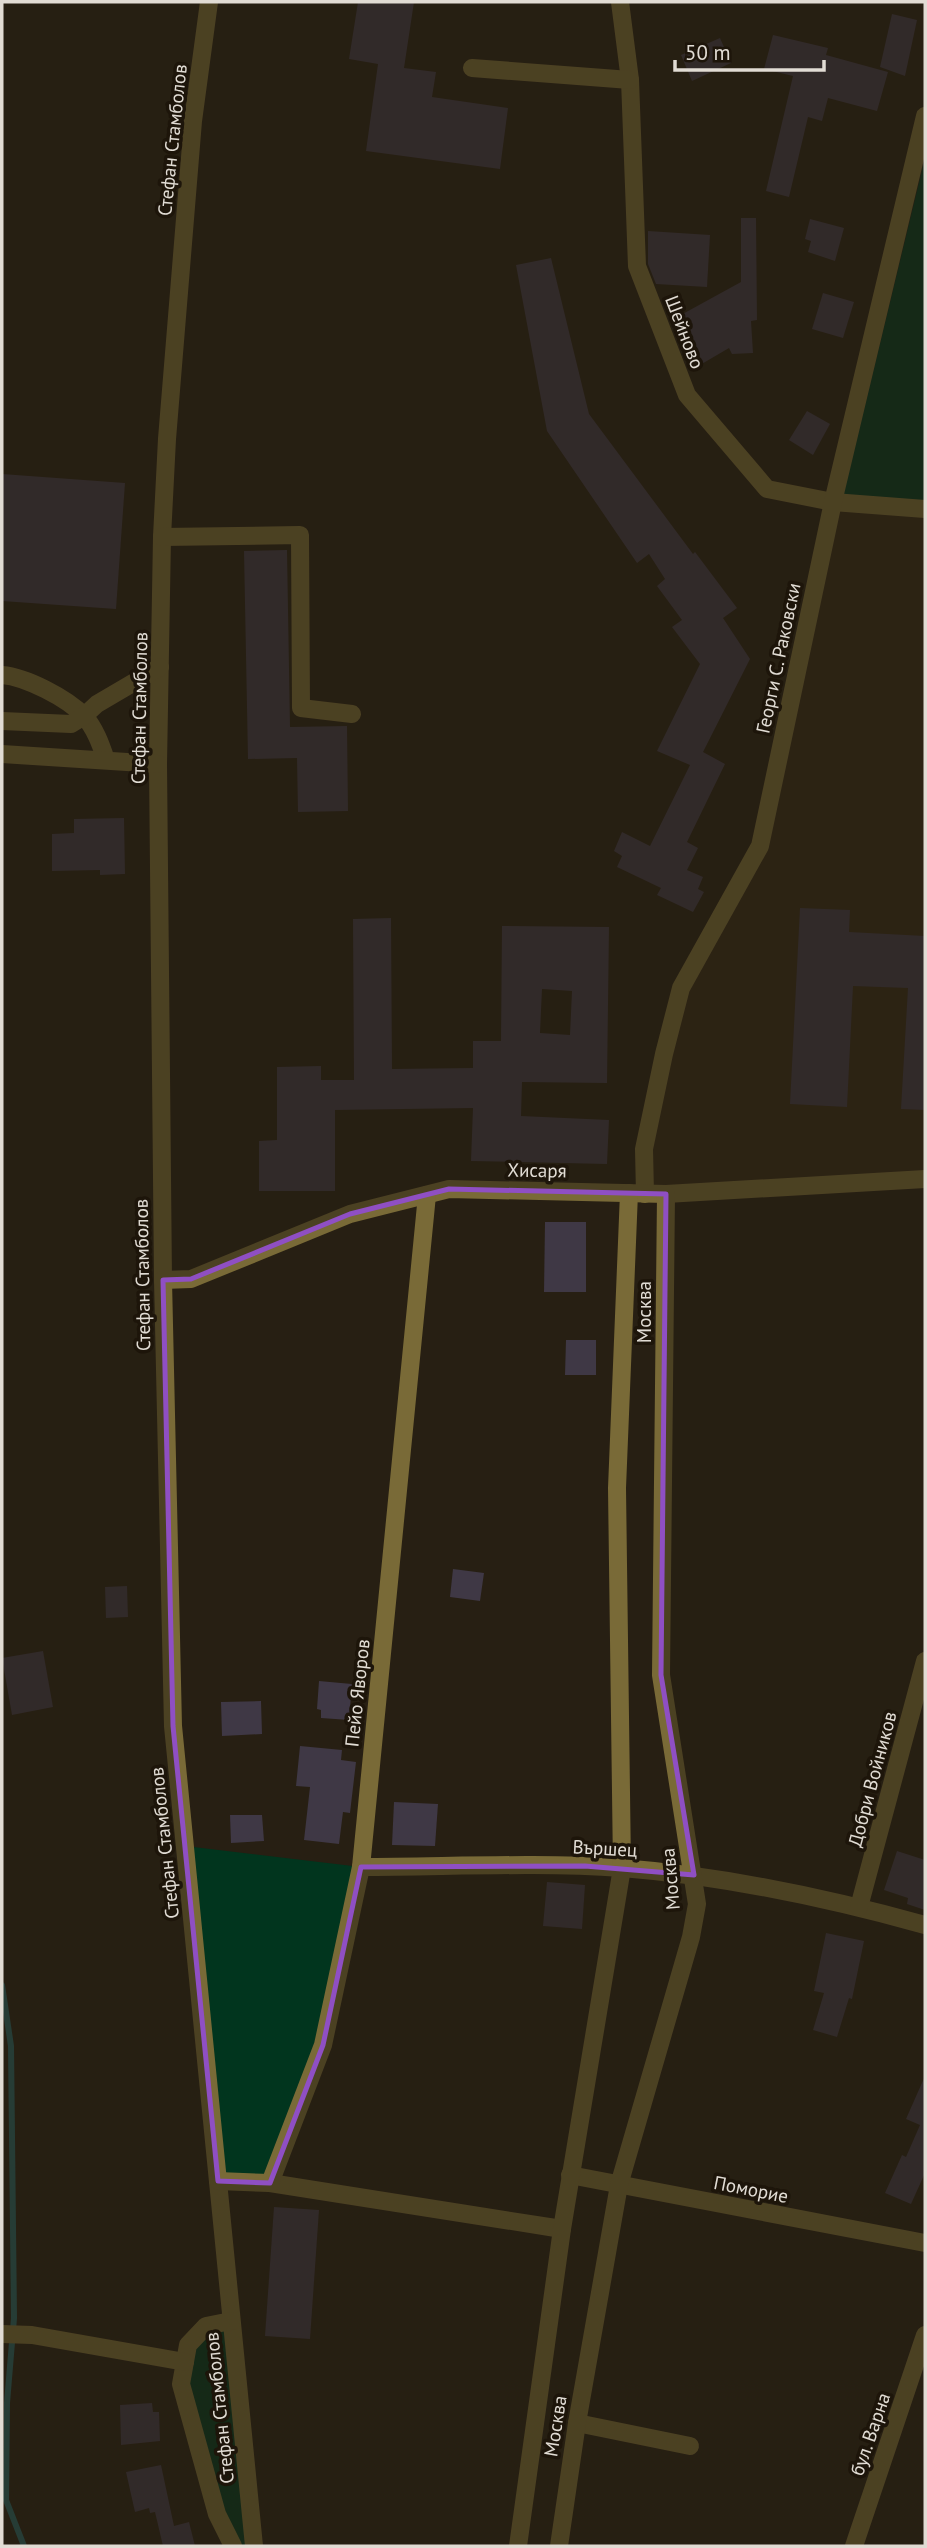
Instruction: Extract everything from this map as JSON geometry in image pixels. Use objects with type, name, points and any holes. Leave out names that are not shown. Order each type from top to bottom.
[{"type":"street","name":"Стефан Стамболов","points":[[209,2],[192,121],[162,537],[158,764],[163,1280],[173,1726],[254,2546]]},
{"type":"street","name":"Шейново","points":[[620,2],[630,80],[637,266],[687,395],[766,489],[833,502],[925,509]]},
{"type":"street","points":[[472,68],[630,80]]},
{"type":"street","name":"Георги С. Раковски","points":[[637,1194],[664,1054],[681,988],[760,846],[833,502],[925,116]]},
{"type":"street","points":[[162,537],[300,535],[301,708],[352,714]]},
{"type":"street","points":[[2,721],[71,724],[97,704],[160,667]]},
{"type":"street","points":[[2,676],[27,681],[64,701],[84,716],[99,740],[106,760]]},
{"type":"street","points":[[2,754],[158,764]]},
{"type":"street","name":"Хисаря","points":[[163,1280],[191,1279],[350,1214],[449,1189],[666,1194],[925,1178]]},
{"type":"street","name":"Москва","points":[[519,2546],[570,2175],[622,1868],[617,1488],[637,1194]]},
{"type":"street","name":"Москва","points":[[559,2546],[577,2423],[619,2185],[691,1937],[697,1904],[661,1675],[666,1194]]},
{"type":"street","name":"Пейо Яворов","points":[[271,2183],[323,2045],[361,1867],[427,1195]]},
{"type":"street","name":"Добри Войников","points":[[859,1907],[925,1661]]},
{"type":"street","name":"Вършец","points":[[361,1867],[622,1868],[694,1875],[859,1907],[925,1925]]},
{"type":"street","name":"Поморие","points":[[570,2175],[925,2243]]},
{"type":"street","points":[[218,2181],[271,2183],[562,2229]]},
{"type":"street","points":[[231,2321],[206,2326],[188,2344],[181,2384],[217,2514],[233,2546]]},
{"type":"street","points":[[2,2334],[32,2335],[185,2362]]},
{"type":"street","name":"бул. Варна","points":[[854,2546],[925,2335]]},
{"type":"street","points":[[577,2423],[690,2445]]},
{"type":"highlighted area","points":[[449,1189],[666,1194],[661,1675],[694,1875],[585,1866],[361,1867],[323,2045],[270,2183],[218,2181],[173,1726],[163,1280],[191,1279],[350,1214]]},
{"type":"shaded area","points":[[833,502],[925,509],[925,1179],[645,1194],[681,988],[760,846]]},
{"type":"green space","points":[[925,158],[925,502],[843,496]]},
{"type":"green space","points":[[185,1846],[361,1867],[323,2045],[270,2183],[218,2181]]},
{"type":"green space","points":[[231,2321],[254,2546],[233,2546],[181,2384],[188,2345]]},
{"type":"building","points":[[358,2],[414,2],[404,68],[436,72],[432,97],[508,108],[500,169],[366,151],[378,64],[349,59]]},
{"type":"building","points":[[892,14],[917,20],[905,76],[880,67]]},
{"type":"building","points":[[773,35],[828,48],[826,55],[888,72],[877,111],[828,98],[822,121],[808,117],[789,197],[766,191],[793,76],[764,69]]},
{"type":"building","points":[[720,38],[731,63],[692,81],[681,55]]},
{"type":"building","points":[[741,218],[756,218],[757,320],[751,321],[753,353],[732,354],[729,348],[700,365],[680,327],[679,316],[741,282]]},
{"type":"building","points":[[810,219],[844,228],[835,261],[808,252],[811,241],[805,239]]},
{"type":"building","points":[[648,231],[710,235],[707,287],[656,284],[648,264]]},
{"type":"building","points":[[551,258],[589,414],[693,554],[695,552],[737,608],[723,618],[750,659],[703,752],[725,764],[687,842],[698,848],[687,870],[703,877],[698,889],[704,892],[693,912],[657,895],[661,888],[617,867],[622,856],[614,851],[622,832],[650,846],[690,765],[657,751],[700,664],[672,627],[682,620],[657,586],[665,579],[649,554],[637,563],[547,431],[516,265]]},
{"type":"building","points":[[823,293],[854,302],[843,338],[812,329]]},
{"type":"building","points":[[807,411],[830,424],[813,455],[789,440]]},
{"type":"building","points":[[2,474],[125,483],[116,609],[2,601]]},
{"type":"building","points":[[287,550],[290,727],[347,726],[348,811],[298,812],[297,758],[248,759],[244,551]]},
{"type":"building","points":[[124,818],[125,874],[100,875],[100,870],[52,871],[52,834],[74,833],[74,819]]},
{"type":"building","points":[[800,908],[850,910],[849,932],[925,936],[925,1110],[901,1109],[908,988],[853,986],[847,1107],[790,1104]]},
{"type":"building","points":[[391,918],[392,1069],[473,1068],[473,1041],[501,1041],[502,926],[609,927],[607,1083],[522,1082],[521,1116],[609,1120],[607,1164],[471,1161],[473,1108],[335,1110],[335,1191],[259,1191],[259,1141],[277,1140],[277,1067],[321,1066],[321,1080],[354,1080],[353,919]],"holes":[[[542,989],[572,991],[570,1035],[540,1033]]]},
{"type":"building","points":[[545,1222],[586,1222],[586,1292],[544,1292]]},
{"type":"building","points":[[566,1340],[596,1340],[596,1375],[565,1375]]},
{"type":"building","points":[[453,1569],[484,1573],[480,1601],[450,1597]]},
{"type":"building","points":[[127,1586],[128,1617],[106,1618],[105,1587]]},
{"type":"building","points":[[43,1651],[53,1707],[12,1715],[2,1658]]},
{"type":"building","points":[[319,1681],[352,1684],[349,1720],[321,1718],[321,1710],[317,1709]]},
{"type":"building","points":[[261,1701],[262,1734],[222,1736],[221,1702]]},
{"type":"building","points":[[300,1746],[342,1750],[341,1760],[356,1762],[350,1813],[343,1812],[339,1844],[304,1840],[310,1787],[296,1786]]},
{"type":"building","points":[[394,1802],[438,1804],[435,1846],[392,1845]]},
{"type":"building","points":[[230,1815],[262,1815],[264,1841],[231,1843]]},
{"type":"building","points":[[897,1851],[925,1860],[925,1910],[907,1904],[908,1898],[884,1890]]},
{"type":"building","points":[[547,1882],[585,1885],[582,1929],[543,1926]]},
{"type":"building","points":[[826,1933],[864,1941],[852,1999],[849,1998],[837,2037],[813,2030],[824,1993],[814,1991]]},
{"type":"building","points":[[925,2076],[925,2173],[911,2204],[885,2193],[902,2155],[906,2157],[920,2125],[906,2119]]},
{"type":"building","points":[[274,2207],[319,2210],[310,2339],[265,2336]]},
{"type":"building","points":[[152,2403],[153,2412],[159,2412],[160,2441],[121,2445],[120,2405]]},
{"type":"building","points":[[161,2465],[174,2526],[189,2522],[195,2546],[163,2546],[155,2512],[150,2513],[149,2508],[135,2512],[126,2472]]},
{"type":"waterway","points":[[2,1985],[11,2046],[14,2318],[7,2403],[6,2500],[24,2546]]}]
